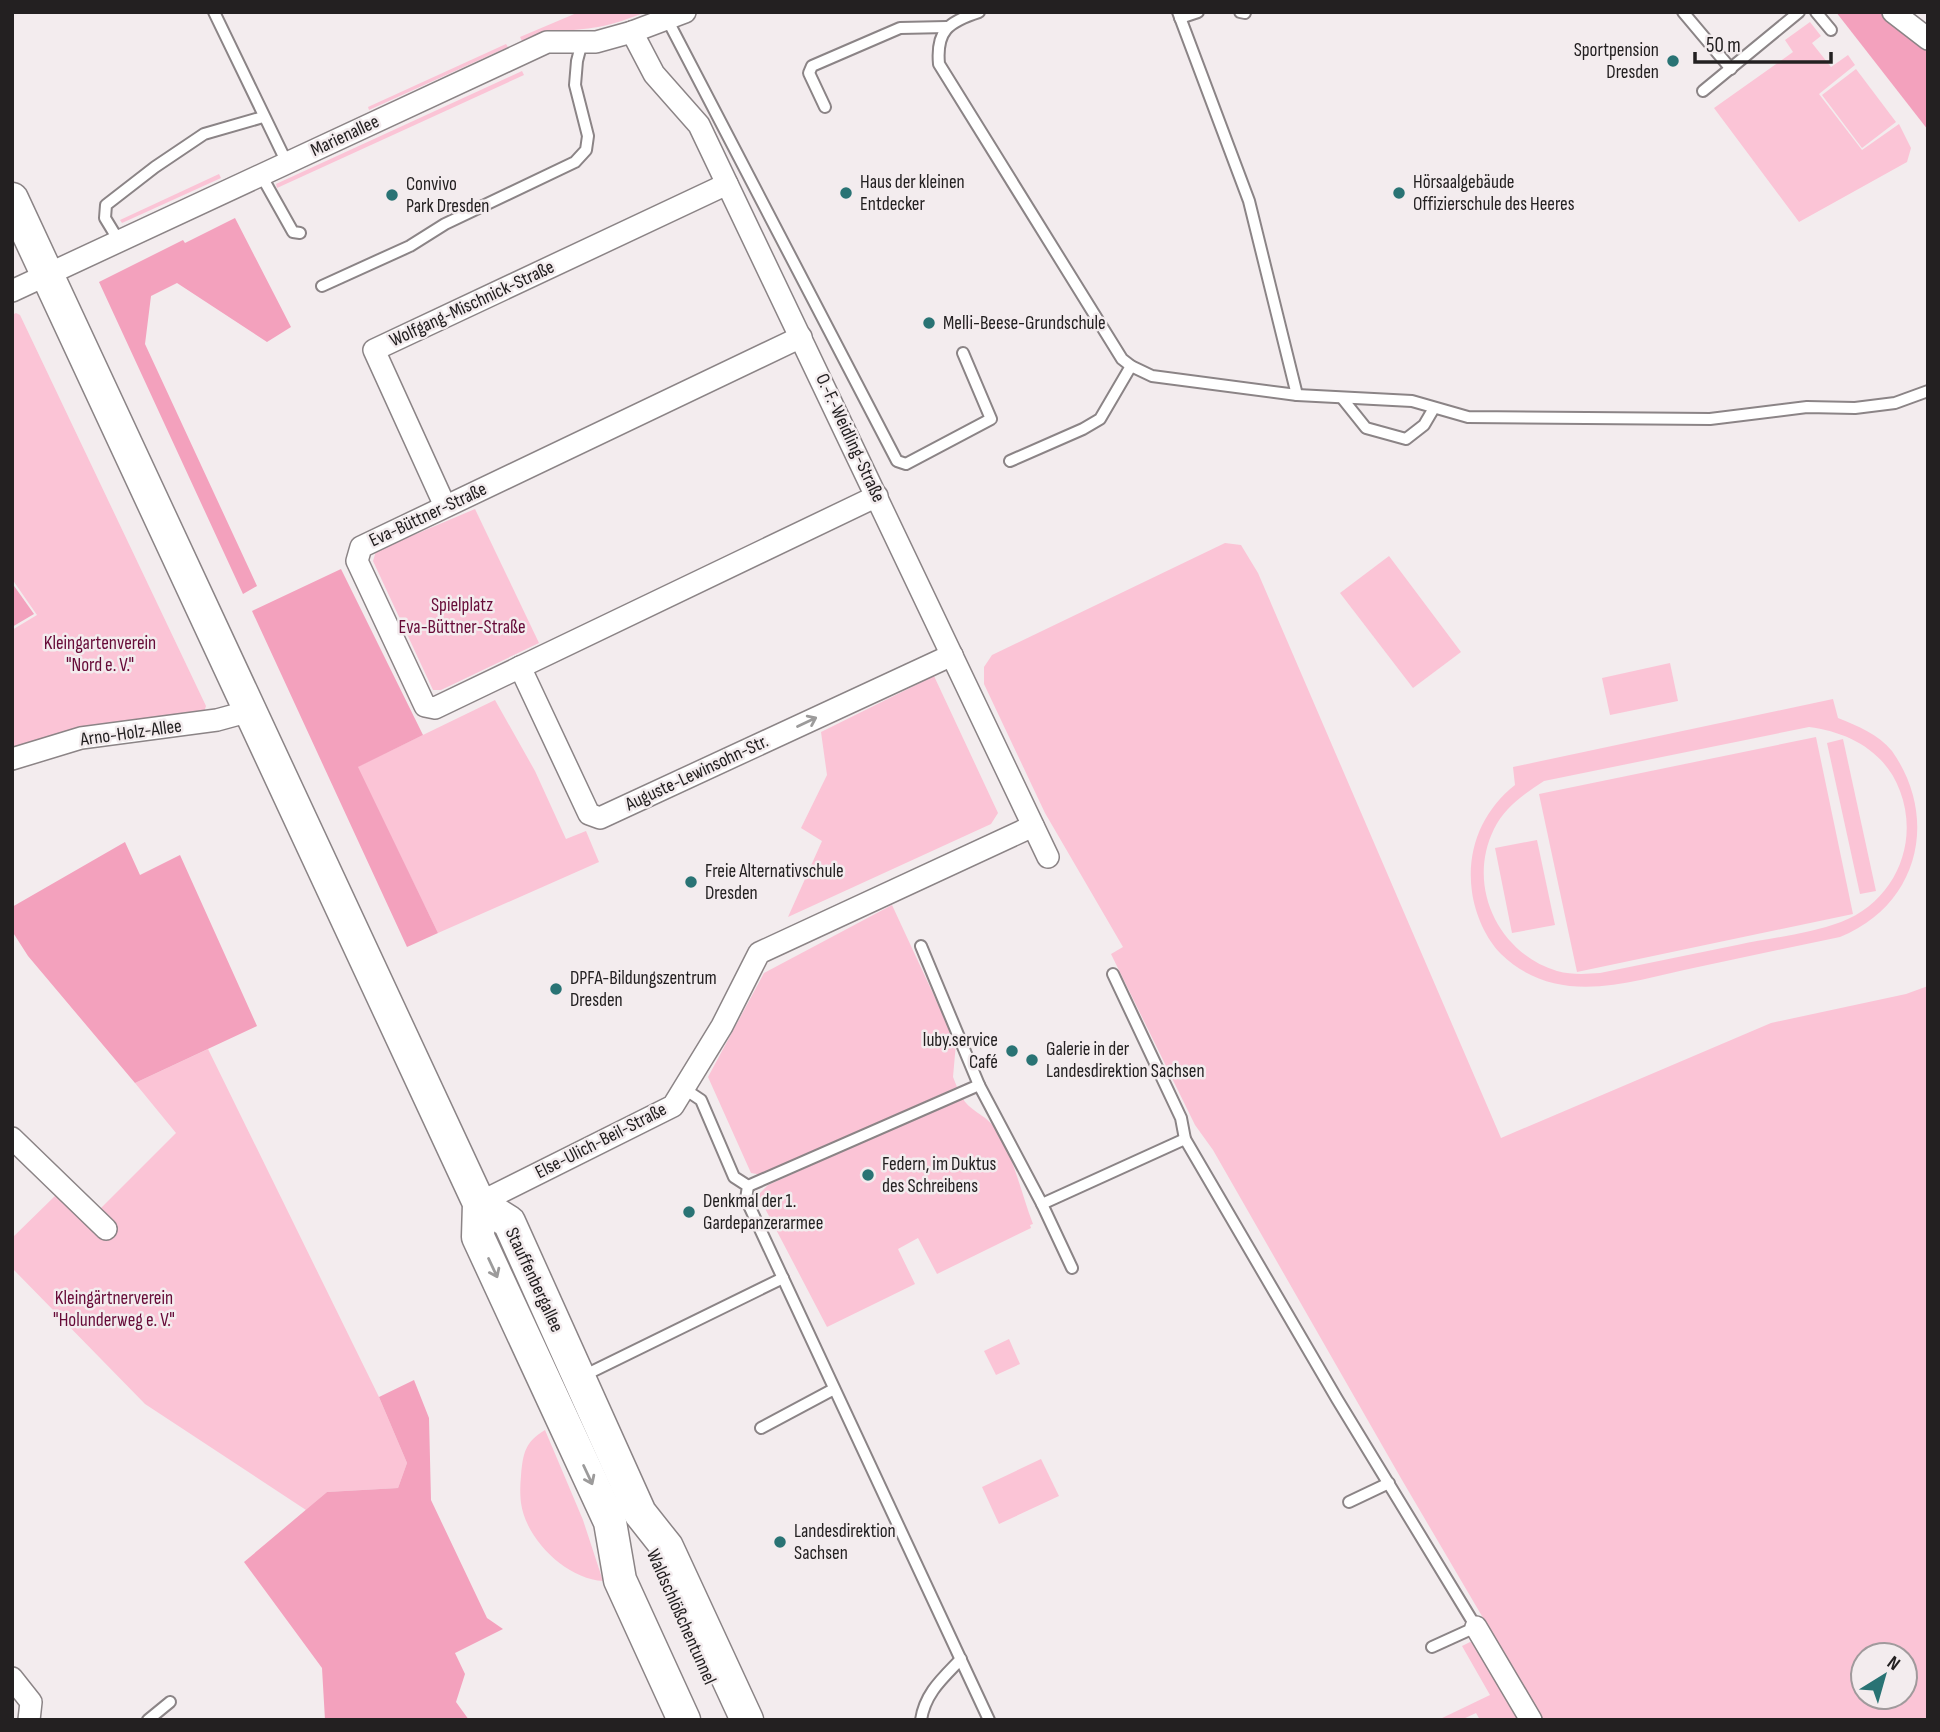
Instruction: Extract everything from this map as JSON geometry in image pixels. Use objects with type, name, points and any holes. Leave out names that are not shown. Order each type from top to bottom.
[{"type":"main road","points":[[12,199],[479,1203]]},
{"type":"main road","name":"Stauffenbergallee","points":[[479,1203],[509,1222],[640,1513],[667,1547],[747,1720]]},
{"type":"main road","name":"Stauffenbergallee","points":[[479,1203],[478,1237],[610,1522],[620,1580],[684,1720]]},
{"type":"main road","name":"Waldschlößchentunnel","points":[[640,1513],[652,1556],[727,1720]]},
{"type":"main road","name":"Waldschlößchentunnel","points":[[610,1522],[704,1720]]},
{"type":"street","points":[[1893,12],[1928,39]]},
{"type":"street","name":"Marienallee","points":[[13,291],[547,42],[596,42],[676,15]]},
{"type":"street","name":"O.-F.-Weidling-Straße","points":[[632,32],[654,74],[699,125],[1048,857]]},
{"type":"street","name":"Wolfgang-Mischnick-Straße","points":[[445,506],[374,350],[727,184]]},
{"type":"street","name":"Eva-Büttner-Straße","points":[[802,337],[361,547],[357,561],[425,706],[435,708],[877,496]]},
{"type":"street","name":"Auguste-Lewinsohn-Str.","points":[[520,667],[589,814],[600,818],[952,655]]},
{"type":"street","name":"Arno-Holz-Allee","points":[[12,758],[81,738],[217,720],[250,711]]},
{"type":"street","name":"Else-Ulich-Beil-Straße","points":[[479,1203],[673,1106],[722,1026],[759,953],[1033,826]]},
{"type":"street","points":[[12,1138],[106,1229]]},
{"type":"street","points":[[1476,1627],[1531,1720]]},
{"type":"street","points":[[12,1678],[32,1702],[29,1720]]},
{"type":"lane","points":[[214,12],[287,163]]},
{"type":"lane","points":[[979,12],[961,18],[947,27],[937,45],[939,64],[1122,359],[1152,376],[1297,395],[1412,401],[1468,417],[1710,419],[1807,407],[1855,408],[1895,403],[1928,391]]},
{"type":"lane","points":[[1198,12],[1179,15],[1249,201],[1297,395]]},
{"type":"lane","points":[[1683,12],[1731,69]]},
{"type":"lane","points":[[1703,91],[1799,12]]},
{"type":"lane","points":[[1816,12],[1831,30]]},
{"type":"lane","points":[[676,15],[897,461],[906,464],[991,419],[962,353]]},
{"type":"lane","points":[[825,107],[808,72],[812,66],[900,28],[947,27]]},
{"type":"lane","points":[[322,286],[410,246],[445,224],[575,162],[586,150],[588,136],[575,85],[582,42]]},
{"type":"lane","points":[[119,242],[105,218],[106,205],[204,134],[263,117]]},
{"type":"lane","points":[[261,175],[293,232],[300,233]]},
{"type":"lane","points":[[1010,461],[1100,419],[1131,366]]},
{"type":"lane","points":[[1342,398],[1366,428],[1406,439],[1424,425],[1434,408]]},
{"type":"lane","points":[[921,946],[979,1085],[1042,1204],[1072,1268]]},
{"type":"lane","points":[[1113,974],[1181,1118],[1185,1139],[1476,1627],[1432,1647]]},
{"type":"lane","points":[[748,1185],[979,1085]]},
{"type":"lane","points":[[683,1088],[701,1100],[734,1177],[748,1185]]},
{"type":"lane","points":[[1042,1204],[1185,1139]]},
{"type":"lane","points":[[748,1185],[746,1199],[989,1720]]},
{"type":"lane","points":[[580,1377],[782,1278]]},
{"type":"lane","points":[[761,1428],[834,1390]]},
{"type":"lane","points":[[1349,1502],[1389,1483]]},
{"type":"lane","points":[[921,1720],[926,1699],[961,1659]]},
{"type":"lane","points":[[148,1720],[170,1702]]},
{"type":"green space","points":[[579,12],[646,12],[598,27],[550,33],[522,41],[520,37]]},
{"type":"green space","points":[[1810,22],[1821,36],[1812,43],[1831,67],[1848,55],[1855,65],[1819,94],[1862,150],[1899,124],[1911,148],[1907,162],[1799,222],[1714,108],[1793,52],[1785,40]]},
{"type":"green space","points":[[506,44],[508,47],[369,110],[368,107]]},
{"type":"green space","points":[[1856,69],[1896,122],[1862,148],[1822,95]]},
{"type":"green space","points":[[522,71],[524,75],[277,188],[276,184]]},
{"type":"green space","points":[[219,174],[221,178],[122,223],[120,220]]},
{"type":"green space","name":"Kleingartenverein \"Nord e. V.\"","points":[[12,315],[20,315],[206,706],[204,712],[12,751],[12,630],[37,615],[12,579]]},
{"type":"green space","name":"Spielplatz Eva-Büttner-Straße","points":[[475,509],[539,643],[441,690],[433,690],[373,561],[376,551]]},
{"type":"green space","points":[[1225,543],[1241,545],[1258,573],[1501,1138],[1771,1023],[1906,994],[1928,986],[1928,1720],[1543,1720],[1213,1150],[1195,1125],[1111,954],[1123,947],[1045,813],[984,684],[984,667],[992,655]]},
{"type":"green space","points":[[1389,556],[1461,652],[1413,688],[1340,593]]},
{"type":"green space","points":[[1670,663],[1678,701],[1610,715],[1602,678]]},
{"type":"green space","points":[[934,676],[998,813],[991,824],[788,917],[822,841],[801,828],[827,775],[821,732]]},
{"type":"green space","points":[[1833,699],[1838,718],[1860,727],[1880,740],[1892,751],[1907,777],[1915,804],[1917,832],[1913,858],[1903,882],[1888,904],[1867,923],[1840,937],[1621,984],[1571,986],[1546,981],[1523,971],[1496,948],[1482,926],[1472,892],[1474,847],[1485,819],[1503,795],[1515,785],[1513,767]],"holes":[[[1809,727],[1852,739],[1876,755],[1894,777],[1905,811],[1907,831],[1898,869],[1888,886],[1860,913],[1841,922],[1803,933],[1589,974],[1557,971],[1536,962],[1518,949],[1493,915],[1486,894],[1484,873],[1486,851],[1494,829],[1509,808],[1544,781]]]},
{"type":"green space","points":[[495,700],[535,771],[566,839],[586,831],[599,862],[438,933],[357,767]]},
{"type":"green space","points":[[1816,737],[1853,914],[1577,972],[1539,794]]},
{"type":"green space","points":[[1843,739],[1876,891],[1860,894],[1827,743]]},
{"type":"green space","points":[[1537,840],[1555,925],[1512,933],[1495,848]]},
{"type":"green space","points":[[892,905],[956,1043],[953,1077],[957,1087],[763,1175],[751,1173],[708,1077],[764,973]]},
{"type":"green space","name":"Kleingärtnerverein \"Holunderweg e. V.\"","points":[[208,1049],[379,1397],[407,1463],[398,1488],[327,1492],[306,1510],[145,1404],[12,1268],[12,1238],[57,1194],[98,1211],[176,1133],[135,1083]]},
{"type":"green space","points":[[962,1097],[991,1123],[1001,1137],[1033,1224],[1030,1225],[1031,1228],[937,1274],[918,1238],[898,1249],[915,1284],[827,1327],[758,1195],[768,1185]]},
{"type":"green space","points":[[499,1232],[565,1377],[555,1381],[489,1237]]},
{"type":"green space","points":[[1009,1339],[1020,1364],[996,1375],[984,1351]]},
{"type":"green space","points":[[545,1430],[583,1520],[603,1581],[576,1573],[550,1555],[531,1531],[524,1517],[520,1490],[524,1455],[533,1439]]},
{"type":"green space","points":[[1041,1459],[1059,1496],[999,1524],[982,1487]]},
{"type":"green space","points":[[1474,1643],[1519,1720],[1480,1720],[1476,1713],[1461,1720],[1438,1720],[1490,1695],[1462,1646]]},
{"type":"shaded area","points":[[1836,12],[1879,12],[1928,52],[1928,130]]},
{"type":"shaded area","points":[[235,218],[291,327],[267,342],[177,283],[151,296],[145,344],[257,586],[243,594],[99,282],[183,240],[185,243]]},
{"type":"shaded area","points":[[341,569],[423,735],[358,767],[438,933],[407,947],[252,611]]},
{"type":"shaded area","points":[[12,583],[34,614],[12,627]]},
{"type":"shaded area","points":[[125,842],[140,875],[180,855],[257,1026],[135,1083],[28,956],[12,931],[12,907]]},
{"type":"shaded area","points":[[414,1380],[429,1418],[431,1500],[487,1618],[503,1629],[455,1653],[465,1674],[456,1702],[469,1720],[325,1720],[322,1668],[244,1562],[327,1492],[398,1488],[407,1463],[379,1397]]},
{"type":"place","name":"Sportpension Dresden","points":[[1673,61]]},
{"type":"place","name":"Haus der kleinen Entdecker","points":[[846,193]]},
{"type":"place","name":"Hörsaalgebäude Offizierschule des Heeres","points":[[1399,193]]},
{"type":"place","name":"Convivo Park Dresden","points":[[392,195]]},
{"type":"place","name":"Melli-Beese-Grundschule","points":[[929,323]]},
{"type":"place","name":"Freie Alternativschule Dresden","points":[[691,882]]},
{"type":"place","name":"DPFA-Bildungszentrum Dresden","points":[[556,989]]},
{"type":"place","name":"luby.service Café","points":[[1012,1051]]},
{"type":"place","name":"Galerie in der Landesdirektion Sachsen","points":[[1032,1060]]},
{"type":"place","name":"Federn, im Duktus des Schreibens","points":[[868,1175]]},
{"type":"place","name":"Denkmal der 1. Gardepanzerarmee","points":[[689,1212]]},
{"type":"place","name":"Landesdirektion Sachsen","points":[[780,1542]]}]
